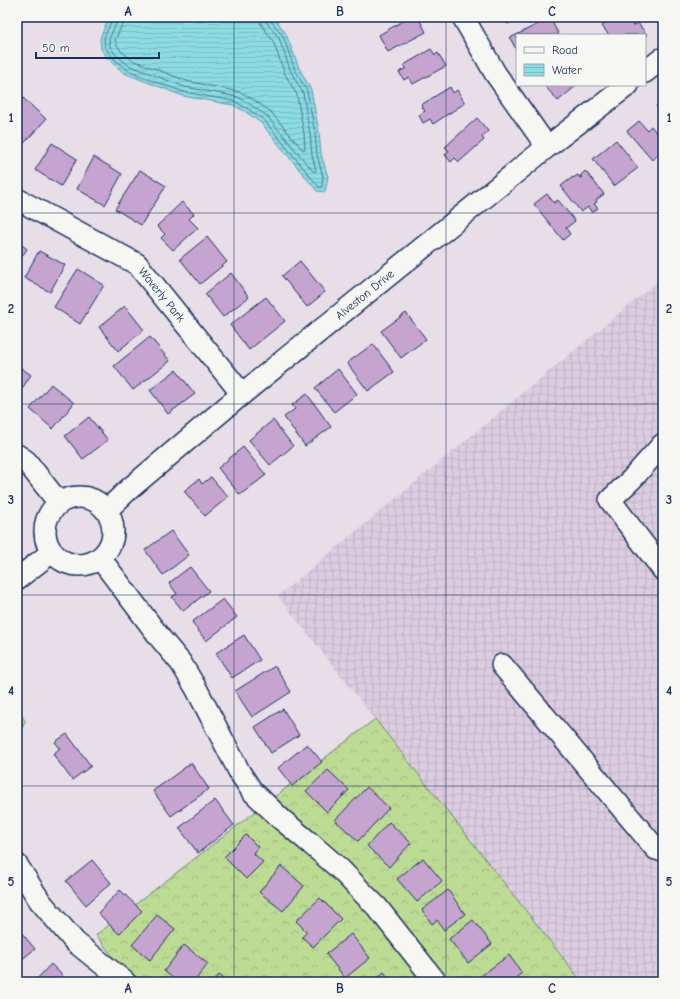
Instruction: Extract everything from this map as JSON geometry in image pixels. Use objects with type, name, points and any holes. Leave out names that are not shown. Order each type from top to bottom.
[{"type":"street","points":[[463,17],[495,73],[547,147]]},
{"type":"street","points":[[646,71],[663,58]]},
{"type":"street","name":"Alveston Drive","points":[[107,510],[128,490],[242,394],[547,147],[627,86]]},
{"type":"street","name":"Waverly Park","points":[[17,199],[137,264],[242,394]]},
{"type":"street","points":[[663,444],[632,479],[610,500],[663,570]]},
{"type":"street","points":[[17,454],[26,461],[59,503]]},
{"type":"street","points":[[84,496],[101,503],[107,510],[114,526],[113,535],[107,552],[100,558],[91,563],[80,565],[69,564],[52,552],[45,537],[44,529],[49,514],[59,503],[67,498],[84,496]]},
{"type":"street","points":[[17,579],[52,552]]},
{"type":"street","points":[[100,558],[181,663],[197,690],[240,773],[252,791],[281,819],[341,870],[377,907],[436,982]]},
{"type":"street","points":[[502,665],[656,849],[663,851]]},
{"type":"street","points":[[17,865],[40,901],[76,942],[125,982]]},
{"type":"shaded area","points":[[663,277],[663,982],[582,982],[278,596]]},
{"type":"green space","points":[[17,707],[25,721],[21,731],[17,734]]},
{"type":"green space","points":[[375,719],[582,982],[132,982],[96,935]]},
{"type":"water","points":[[109,17],[274,17],[286,34],[299,68],[311,90],[319,132],[321,154],[328,177],[325,192],[317,191],[261,123],[246,112],[233,105],[183,96],[124,73],[109,60],[101,49],[100,38]]},
{"type":"building","points":[[418,17],[426,32],[388,52],[379,35],[408,18],[410,22]]},
{"type":"building","points":[[504,17],[519,17],[508,24]]},
{"type":"building","points":[[613,17],[627,17],[633,26],[638,23],[647,35],[608,34],[602,26]]},
{"type":"building","points":[[550,18],[558,34],[518,34]]},
{"type":"building","points":[[516,35],[516,49],[510,38]]},
{"type":"building","points":[[431,49],[435,55],[438,53],[446,66],[413,84],[409,77],[404,80],[399,72],[406,68],[404,65]]},
{"type":"building","points":[[545,86],[576,86],[558,101]]},
{"type":"building","points":[[450,87],[453,93],[457,90],[465,103],[433,124],[430,119],[423,123],[419,115],[425,111],[421,105]]},
{"type":"building","points":[[23,98],[46,119],[17,151],[17,105]]},
{"type":"building","points":[[663,100],[663,114],[656,106]]},
{"type":"building","points":[[477,118],[488,131],[482,137],[484,140],[459,162],[455,158],[451,162],[445,155],[449,151],[445,147]]},
{"type":"building","points":[[639,121],[647,130],[651,126],[663,141],[663,151],[652,160],[627,131]]},
{"type":"building","points":[[616,140],[638,168],[614,186],[593,159]]},
{"type":"building","points":[[52,143],[77,159],[61,186],[35,170]]},
{"type":"building","points":[[94,157],[122,174],[105,205],[77,189]]},
{"type":"building","points":[[140,170],[166,186],[141,225],[115,209]]},
{"type":"building","points":[[585,171],[604,194],[596,200],[597,202],[594,204],[598,208],[592,213],[588,207],[581,212],[561,186],[573,177],[578,175],[580,178],[582,177],[580,176]]},
{"type":"building","points":[[547,194],[554,203],[558,200],[575,221],[566,228],[570,234],[563,240],[534,204]]},
{"type":"building","points":[[182,202],[194,214],[189,219],[198,228],[173,250],[161,238],[165,234],[157,226]]},
{"type":"building","points":[[207,237],[227,262],[200,284],[180,259]]},
{"type":"building","points":[[17,241],[27,249],[17,263]]},
{"type":"building","points":[[39,251],[65,265],[50,292],[24,278]]},
{"type":"building","points":[[300,261],[325,292],[307,307],[282,276]]},
{"type":"building","points":[[78,269],[104,285],[80,324],[54,307]]},
{"type":"building","points":[[231,273],[249,297],[223,317],[205,294]]},
{"type":"building","points":[[266,297],[285,321],[249,350],[230,325]]},
{"type":"building","points":[[125,306],[144,330],[118,351],[99,327]]},
{"type":"building","points":[[406,313],[426,339],[401,358],[381,331]]},
{"type":"building","points":[[150,337],[170,361],[133,390],[114,366]]},
{"type":"building","points":[[373,344],[394,372],[368,391],[347,363]]},
{"type":"building","points":[[17,365],[31,375],[17,396]]},
{"type":"building","points":[[338,369],[357,394],[334,412],[315,388]]},
{"type":"building","points":[[176,370],[195,394],[168,414],[150,390]]},
{"type":"building","points":[[51,384],[74,403],[53,429],[30,409]]},
{"type":"building","points":[[307,394],[331,427],[305,446],[284,417],[295,409],[292,405]]},
{"type":"building","points":[[89,417],[108,440],[83,459],[65,436]]},
{"type":"building","points":[[273,420],[293,446],[270,465],[249,440]]},
{"type":"building","points":[[243,447],[266,475],[240,495],[218,468]]},
{"type":"building","points":[[211,477],[228,497],[205,516],[184,491],[199,479],[202,484]]},
{"type":"building","points":[[171,531],[189,555],[163,575],[145,550]]},
{"type":"building","points":[[190,567],[209,591],[183,611],[172,597],[177,594],[169,583]]},
{"type":"building","points":[[223,599],[237,617],[206,641],[192,622]]},
{"type":"building","points":[[244,635],[260,660],[232,678],[216,653]]},
{"type":"building","points":[[275,666],[291,692],[252,717],[235,691]]},
{"type":"building","points":[[283,709],[299,735],[271,753],[255,727]]},
{"type":"building","points":[[67,734],[91,766],[72,780],[53,754],[60,748],[55,742]]},
{"type":"building","points":[[307,744],[322,762],[292,786],[278,768]]},
{"type":"building","points":[[191,763],[209,789],[171,816],[153,791]]},
{"type":"building","points":[[328,770],[349,790],[327,812],[306,791]]},
{"type":"building","points":[[367,787],[389,808],[358,841],[335,820]]},
{"type":"building","points":[[215,800],[234,825],[198,853],[179,828]]},
{"type":"building","points":[[389,822],[411,843],[389,867],[367,846]]},
{"type":"building","points":[[246,835],[258,847],[253,853],[263,862],[246,879],[224,857]]},
{"type":"building","points":[[423,858],[442,881],[417,902],[397,879]]},
{"type":"building","points":[[92,860],[111,883],[86,905],[66,881]]},
{"type":"building","points":[[281,866],[304,886],[283,911],[259,892]]},
{"type":"building","points":[[120,890],[142,911],[119,934],[98,913]]},
{"type":"building","points":[[448,890],[465,914],[444,930],[437,920],[432,924],[422,910]]},
{"type":"building","points":[[320,898],[341,919],[313,947],[302,937],[307,932],[296,921]]},
{"type":"building","points":[[157,915],[175,929],[150,960],[132,945]]},
{"type":"building","points":[[473,920],[492,944],[468,963],[449,939]]},
{"type":"building","points":[[20,931],[35,949],[17,963],[17,934]]},
{"type":"building","points":[[351,934],[370,958],[345,978],[326,954]]},
{"type":"building","points":[[184,945],[208,964],[194,982],[178,982],[164,971]]},
{"type":"building","points":[[509,955],[522,973],[510,982],[481,982],[478,978]]},
{"type":"building","points":[[51,964],[69,982],[34,982]]},
{"type":"building","points":[[384,972],[392,982],[372,982]]},
{"type":"building","points":[[219,975],[228,982],[213,982]]}]
